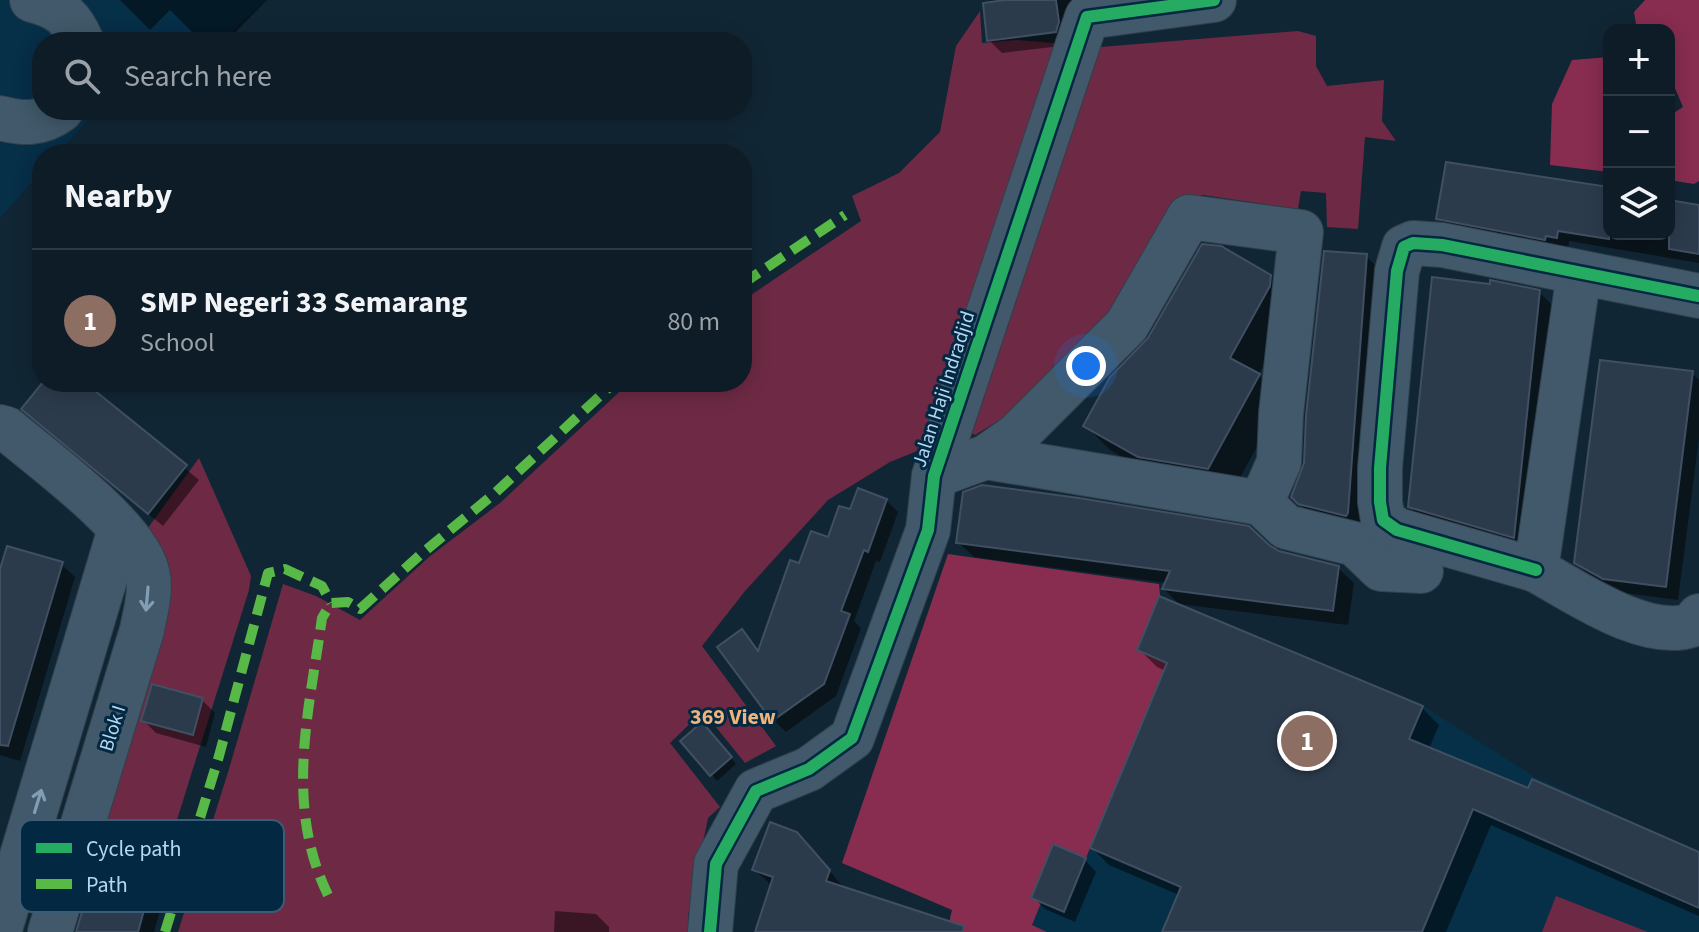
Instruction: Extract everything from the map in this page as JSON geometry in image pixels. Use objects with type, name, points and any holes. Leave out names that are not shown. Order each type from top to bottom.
[{"type":"street","points":[[0,4],[19,0]]},
{"type":"street","points":[[32,0],[53,6],[75,24],[78,32]]},
{"type":"street","name":"Jalan Haji Indradjid","points":[[710,932],[716,864],[756,791],[809,769],[852,738],[928,530],[934,476],[1086,8],[1214,0]]},
{"type":"street","points":[[0,118],[22,124],[44,120]]},
{"type":"street","points":[[934,476],[986,457],[1016,436],[1127,325],[1189,217],[1301,232],[1281,414],[1279,462],[1261,503]]},
{"type":"street","points":[[1699,296],[1442,245],[1413,243],[1404,247],[1397,271],[1380,468],[1383,520],[1397,530],[1536,570],[1628,620],[1673,629],[1692,625],[1699,616]]},
{"type":"street","points":[[1536,570],[1579,273]]},
{"type":"street","name":"Blok I","points":[[0,427],[7,429],[78,489],[120,529],[145,564],[149,594],[142,630],[84,820]]},
{"type":"street","points":[[986,457],[1261,503],[1286,527],[1355,544],[1381,569],[1421,571]]},
{"type":"street","points":[[33,820],[120,529]]},
{"type":"street","points":[[0,929],[20,862]]},
{"type":"street","name":"Blok I","points":[[50,932],[56,912]]},
{"type":"shaded area","points":[[0,0],[266,0],[232,32],[32,32],[32,120],[88,120],[67,144],[32,144],[32,182],[0,218]]},
{"type":"shaded area","points":[[1645,0],[1699,0],[1699,181],[1694,184],[1675,181],[1675,112],[1683,107],[1675,88],[1675,24],[1636,24],[1634,12]]},
{"type":"shaded area","points":[[980,11],[982,43],[1017,40],[1101,47],[1298,31],[1316,36],[1316,66],[1327,86],[1384,80],[1382,121],[1396,141],[1365,137],[1358,229],[1327,227],[1326,193],[1301,191],[1298,209],[1203,195],[1177,201],[1137,291],[1016,410],[975,435],[966,431],[890,462],[828,500],[745,591],[702,646],[776,746],[745,763],[703,711],[670,743],[720,807],[708,818],[688,916],[690,932],[178,932],[184,912],[284,912],[284,820],[213,820],[283,584],[316,596],[360,620],[429,557],[500,503],[619,392],[752,392],[752,294],[861,221],[852,196],[899,173],[940,132],[956,46]]},
{"type":"shaded area","points":[[1603,57],[1603,171],[1550,165],[1552,104],[1572,60]]},
{"type":"shaded area","points":[[199,458],[251,576],[249,590],[177,820],[95,820],[145,532]]},
{"type":"shaded area","points":[[948,554],[1159,584],[1160,595],[1137,650],[1167,663],[1086,858],[1052,845],[1031,898],[1041,903],[1032,925],[1047,932],[947,932],[952,910],[842,863]]},
{"type":"shaded area","points":[[1160,595],[1423,706],[1535,777],[1699,852],[1699,932],[1047,932],[1031,925],[1031,898],[1053,844],[1086,858],[1167,664],[1137,650]]},
{"type":"shaded area","points":[[1556,896],[1648,932],[1542,932]]},
{"type":"building","points":[[1056,0],[1059,22],[1056,32],[987,41],[983,3]]},
{"type":"building","points":[[1446,162],[1603,186],[1603,238],[1558,231],[1557,238],[1546,236],[1545,240],[1436,219]]},
{"type":"building","points":[[1675,201],[1699,205],[1699,254],[1669,249],[1669,240],[1675,240]]},
{"type":"building","points":[[1202,244],[1221,246],[1271,275],[1270,286],[1230,358],[1260,374],[1208,469],[1138,457],[1083,426],[1110,377],[1148,338]]},
{"type":"building","points":[[1324,251],[1367,254],[1346,516],[1298,504],[1291,497],[1304,463],[1306,416]]},
{"type":"building","points":[[1432,277],[1490,284],[1490,280],[1540,290],[1514,538],[1408,507]]},
{"type":"building","points":[[1600,360],[1693,371],[1666,587],[1603,579],[1574,563]]},
{"type":"building","points":[[35,392],[96,392],[187,465],[148,514],[21,409]]},
{"type":"building","points":[[982,485],[1249,526],[1279,551],[1339,566],[1333,611],[1162,589],[1170,571],[956,543],[963,492]]},
{"type":"building","points":[[858,488],[887,499],[868,552],[864,550],[841,611],[850,614],[824,684],[772,721],[717,647],[742,629],[758,651],[790,560],[799,563],[811,531],[828,537],[839,506],[850,509]]},
{"type":"building","points":[[7,546],[63,562],[8,746],[0,745],[0,569]]},
{"type":"building","points":[[1159,596],[1423,706],[1409,739],[1528,788],[1532,779],[1699,852],[1699,908],[1473,809],[1422,932],[1162,932],[1181,887],[1090,848],[1167,663],[1137,650]]},
{"type":"building","points":[[152,684],[203,698],[193,735],[141,721]]},
{"type":"building","points":[[702,722],[732,757],[710,776],[680,741]]},
{"type":"building","points":[[770,822],[797,832],[830,870],[826,881],[964,926],[963,932],[755,932],[773,877],[752,870]]},
{"type":"building","points":[[1053,844],[1086,858],[1064,912],[1031,898]]},
{"type":"building","points":[[82,912],[144,912],[138,932],[76,932]]},
{"type":"marked path","points":[[752,277],[845,215]]},
{"type":"marked path","points":[[328,895],[315,861],[303,793],[307,723],[322,618],[331,603],[348,602],[360,609],[495,493],[604,392]]},
{"type":"marked path","points":[[199,820],[268,573],[285,569],[322,586],[331,603]]},
{"type":"marked path","points":[[165,932],[171,912]]},
{"type":"cycle path","points":[[710,932],[716,864],[756,791],[809,769],[852,738],[928,530],[934,476],[1087,17],[1214,0]]},
{"type":"cycle path","points":[[1536,570],[1397,530],[1383,520],[1380,468],[1397,271],[1404,247],[1413,243],[1442,245],[1699,296]]},
{"type":"place","name":"SMP Negeri 33 Semarang","points":[[1307,741]]},
{"type":"district","name":"369 View","points":[[733,716]]}]
